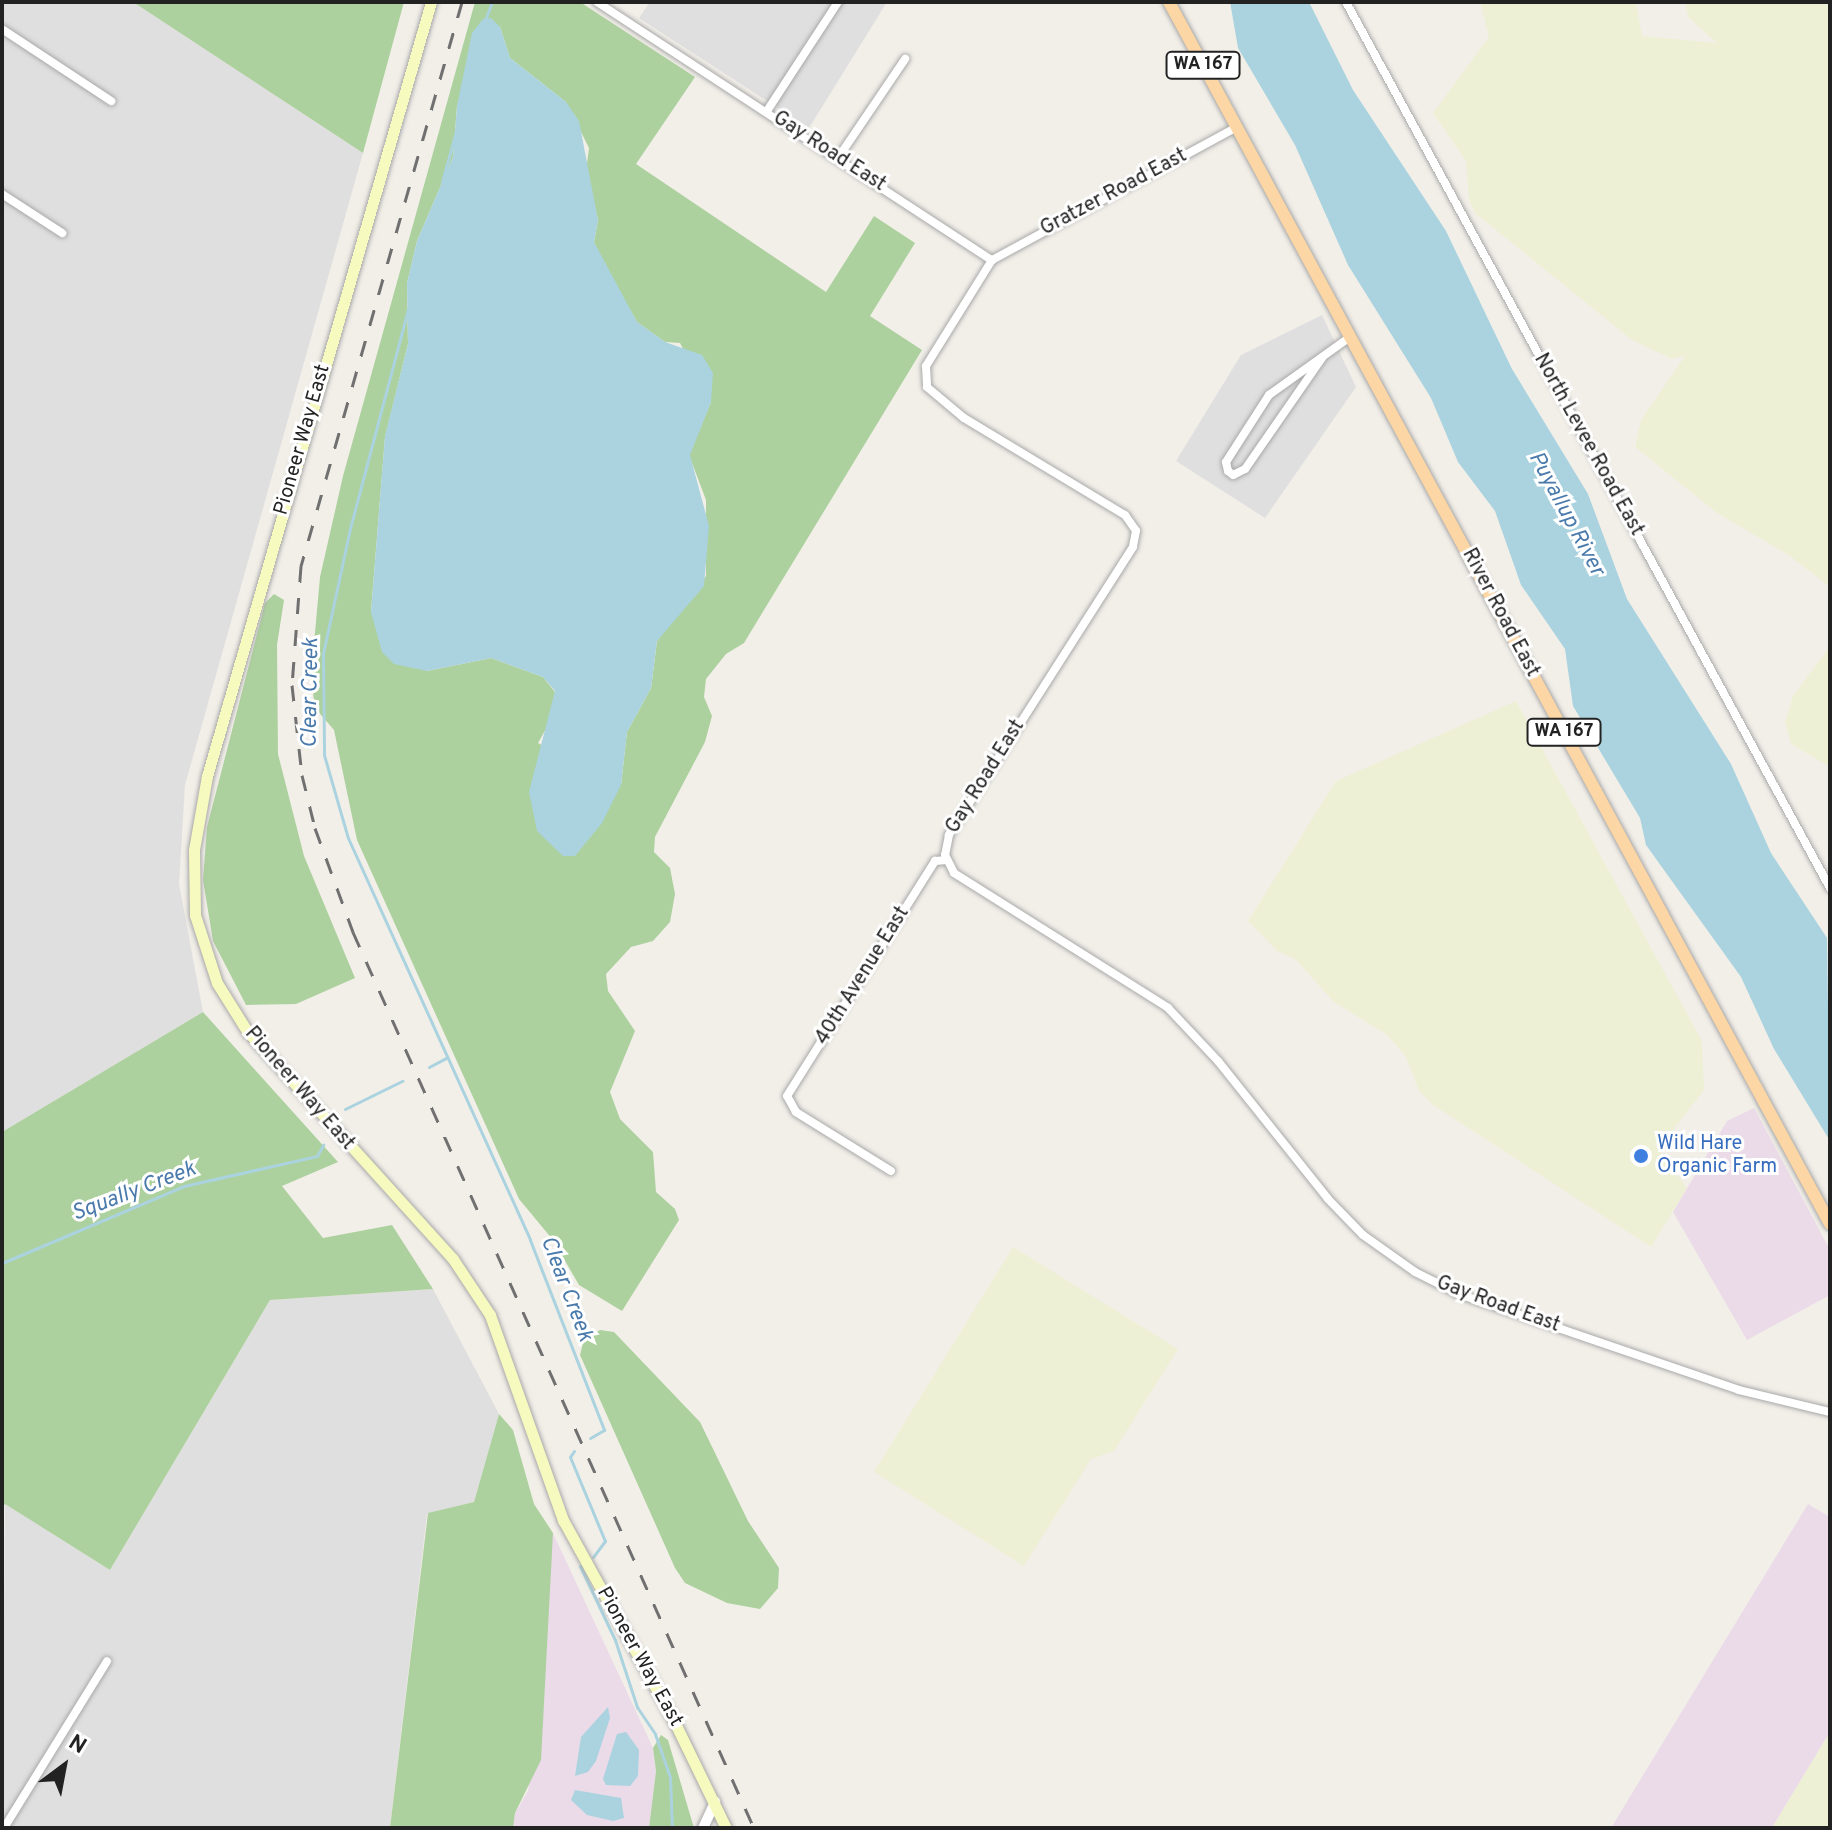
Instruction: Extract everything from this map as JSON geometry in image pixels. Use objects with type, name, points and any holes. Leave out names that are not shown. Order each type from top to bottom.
[{"type":"main road","name":"Pioneer Way East","points":[[431,2],[207,776],[194,850],[195,915],[217,983],[247,1031],[453,1259],[490,1315],[563,1520],[715,1802],[726,1828]]},
{"type":"main road","name":"River Road East","points":[[1169,2],[1830,1224]]},
{"type":"street","name":"Gay Road East","points":[[597,2],[992,260],[926,366],[927,387],[964,418],[1125,515],[1136,531],[1133,547],[949,835],[947,860],[967,885],[1168,1008],[1218,1061],[1328,1199],[1363,1235],[1415,1272],[1459,1294],[1739,1390],[1830,1412]]},
{"type":"street","points":[[767,111],[838,2]]},
{"type":"street","name":"North Levee Road East","points":[[1346,2],[1830,888]]},
{"type":"street","points":[[2,29],[111,101]]},
{"type":"street","points":[[838,158],[905,59]]},
{"type":"street","name":"Gratzer Road East","points":[[992,260],[1237,127]]},
{"type":"street","points":[[2,194],[62,233]]},
{"type":"street","points":[[1322,358],[1245,469],[1233,475],[1228,471],[1226,462],[1269,395],[1350,337]]},
{"type":"street","name":"40th Avenue East","points":[[891,1171],[796,1112],[787,1101],[935,861],[947,860]]},
{"type":"street","points":[[4,1828],[107,1661]]},
{"type":"street","points":[[703,1828],[715,1802]]},
{"type":"shaded area","points":[[2,2],[133,2],[363,153],[185,785],[179,884],[203,1012],[2,1132]]},
{"type":"shaded area","points":[[650,2],[887,2],[809,128],[639,18]]},
{"type":"shaded area","points":[[1322,315],[1356,387],[1265,518],[1176,461],[1241,355]]},
{"type":"shaded area","points":[[1754,1108],[1830,1250],[1830,1295],[1747,1340],[1673,1212],[1727,1121]]},
{"type":"shaded area","points":[[433,1289],[499,1414],[474,1502],[427,1514],[390,1828],[2,1828],[5,1504],[110,1570],[270,1300]]},
{"type":"shaded area","points":[[1808,1504],[1830,1517],[1830,1732],[1772,1828],[1611,1828]]},
{"type":"shaded area","points":[[553,1533],[653,1748],[656,1771],[649,1828],[513,1828],[515,1813],[528,1791]]},
{"type":"green space","points":[[133,2],[404,2],[363,153]]},
{"type":"green space","points":[[475,2],[580,2],[695,77],[636,164],[826,292],[874,216],[915,243],[870,316],[922,350],[744,643],[726,654],[706,679],[704,697],[712,716],[705,742],[655,837],[654,852],[670,868],[675,894],[670,922],[653,941],[631,947],[606,974],[608,991],[635,1031],[610,1092],[620,1119],[653,1152],[656,1192],[675,1209],[679,1220],[622,1311],[579,1285],[553,1240],[519,1199],[357,840],[334,730],[315,708],[311,677],[320,577],[343,476]],"holes":[[[500,27],[510,58],[566,102],[589,148],[586,171],[598,220],[594,242],[603,262],[637,322],[665,342],[680,343],[711,402],[689,455],[706,500],[706,576],[657,641],[651,688],[627,732],[621,785],[538,743],[551,720],[555,692],[543,677],[491,658],[427,671],[371,612],[385,437],[408,344],[407,283],[417,241],[453,157],[457,106]]]},
{"type":"green space","points":[[1480,2],[1636,2],[1642,36],[1717,43],[1688,17],[1685,2],[1830,2],[1830,587],[1787,554],[1717,513],[1635,447],[1641,420],[1685,356],[1672,359],[1632,340],[1475,213],[1469,200],[1466,161],[1433,113],[1489,37]]},
{"type":"green space","points":[[274,594],[284,600],[277,645],[278,754],[304,856],[355,978],[296,1004],[246,1005],[213,941],[203,880],[207,827],[265,603]]},
{"type":"green space","points":[[1830,646],[1830,767],[1791,744],[1785,722],[1793,696]]},
{"type":"green space","points":[[1516,701],[1702,1041],[1704,1090],[1662,1144],[1655,1145],[1687,1188],[1651,1247],[1433,1105],[1419,1091],[1406,1057],[1387,1035],[1334,1002],[1295,959],[1277,951],[1248,921],[1336,781]]},
{"type":"green space","points":[[203,1012],[338,1162],[282,1186],[323,1238],[392,1225],[433,1289],[270,1300],[110,1570],[5,1504],[2,1509],[2,1132]]},
{"type":"green space","points":[[1013,1247],[1178,1349],[1114,1451],[1091,1459],[1024,1566],[874,1472]]},
{"type":"green space","points":[[600,1330],[614,1332],[700,1422],[748,1521],[779,1568],[778,1588],[760,1609],[727,1603],[685,1583],[675,1568],[580,1355],[584,1339]]},
{"type":"green space","points":[[499,1414],[513,1430],[534,1504],[553,1533],[541,1760],[515,1813],[513,1828],[390,1828],[428,1513],[474,1502]]},
{"type":"green space","points":[[1830,1732],[1830,1828],[1772,1828]]},
{"type":"green space","points":[[661,1735],[668,1740],[694,1828],[649,1828],[656,1771],[653,1748]]},
{"type":"water","name":"Puyallup River","points":[[1230,2],[1309,2],[1353,90],[1446,231],[1512,369],[1588,494],[1627,599],[1731,764],[1771,853],[1827,938],[1830,1141],[1774,1049],[1741,977],[1646,845],[1640,818],[1573,706],[1565,649],[1521,585],[1495,511],[1458,462],[1431,398],[1348,265],[1295,145],[1238,48]]},
{"type":"water","points":[[491,18],[500,27],[510,58],[566,102],[579,121],[598,220],[594,242],[637,322],[665,342],[702,355],[713,373],[711,402],[690,455],[709,526],[704,586],[657,641],[651,688],[627,732],[621,785],[602,823],[575,856],[563,856],[537,831],[529,792],[555,691],[543,677],[491,658],[427,671],[394,664],[382,652],[371,612],[385,436],[408,344],[407,283],[417,241],[453,157],[457,106],[472,33],[483,19]]},
{"type":"water","points":[[608,1707],[610,1718],[596,1761],[588,1772],[575,1776],[581,1737]]},
{"type":"water","points":[[626,1732],[639,1750],[638,1776],[630,1786],[606,1785],[603,1779],[617,1734]]},
{"type":"water","points":[[575,1790],[621,1798],[624,1818],[613,1821],[587,1815],[571,1800]]},
{"type":"waterway","name":"Clear Creek","points":[[485,20],[492,2]]},
{"type":"waterway","name":"Clear Creek","points":[[442,182],[458,124]]},
{"type":"waterway","name":"Clear Creek","points":[[408,309],[351,524],[323,653],[324,755],[348,838],[530,1240],[604,1430],[590,1438]]},
{"type":"waterway","name":"Squally Creek","points":[[429,1067],[446,1058]]},
{"type":"waterway","name":"Squally Creek","points":[[345,1109],[402,1081]]},
{"type":"waterway","name":"Squally Creek","points":[[2,1263],[184,1186],[317,1156],[323,1145]]},
{"type":"waterway","name":"Clear Creek","points":[[574,1451],[570,1457],[605,1541],[593,1557]]},
{"type":"waterway","name":"Clear Creek","points":[[580,1566],[615,1640],[637,1707],[655,1734],[670,1777],[672,1828]]},
{"type":"railway","points":[[462,2],[301,566],[292,685],[302,775],[315,828],[353,932],[754,1828]]},
{"type":"place","name":"Wild Hare Organic Farm","points":[[1641,1156]]}]
